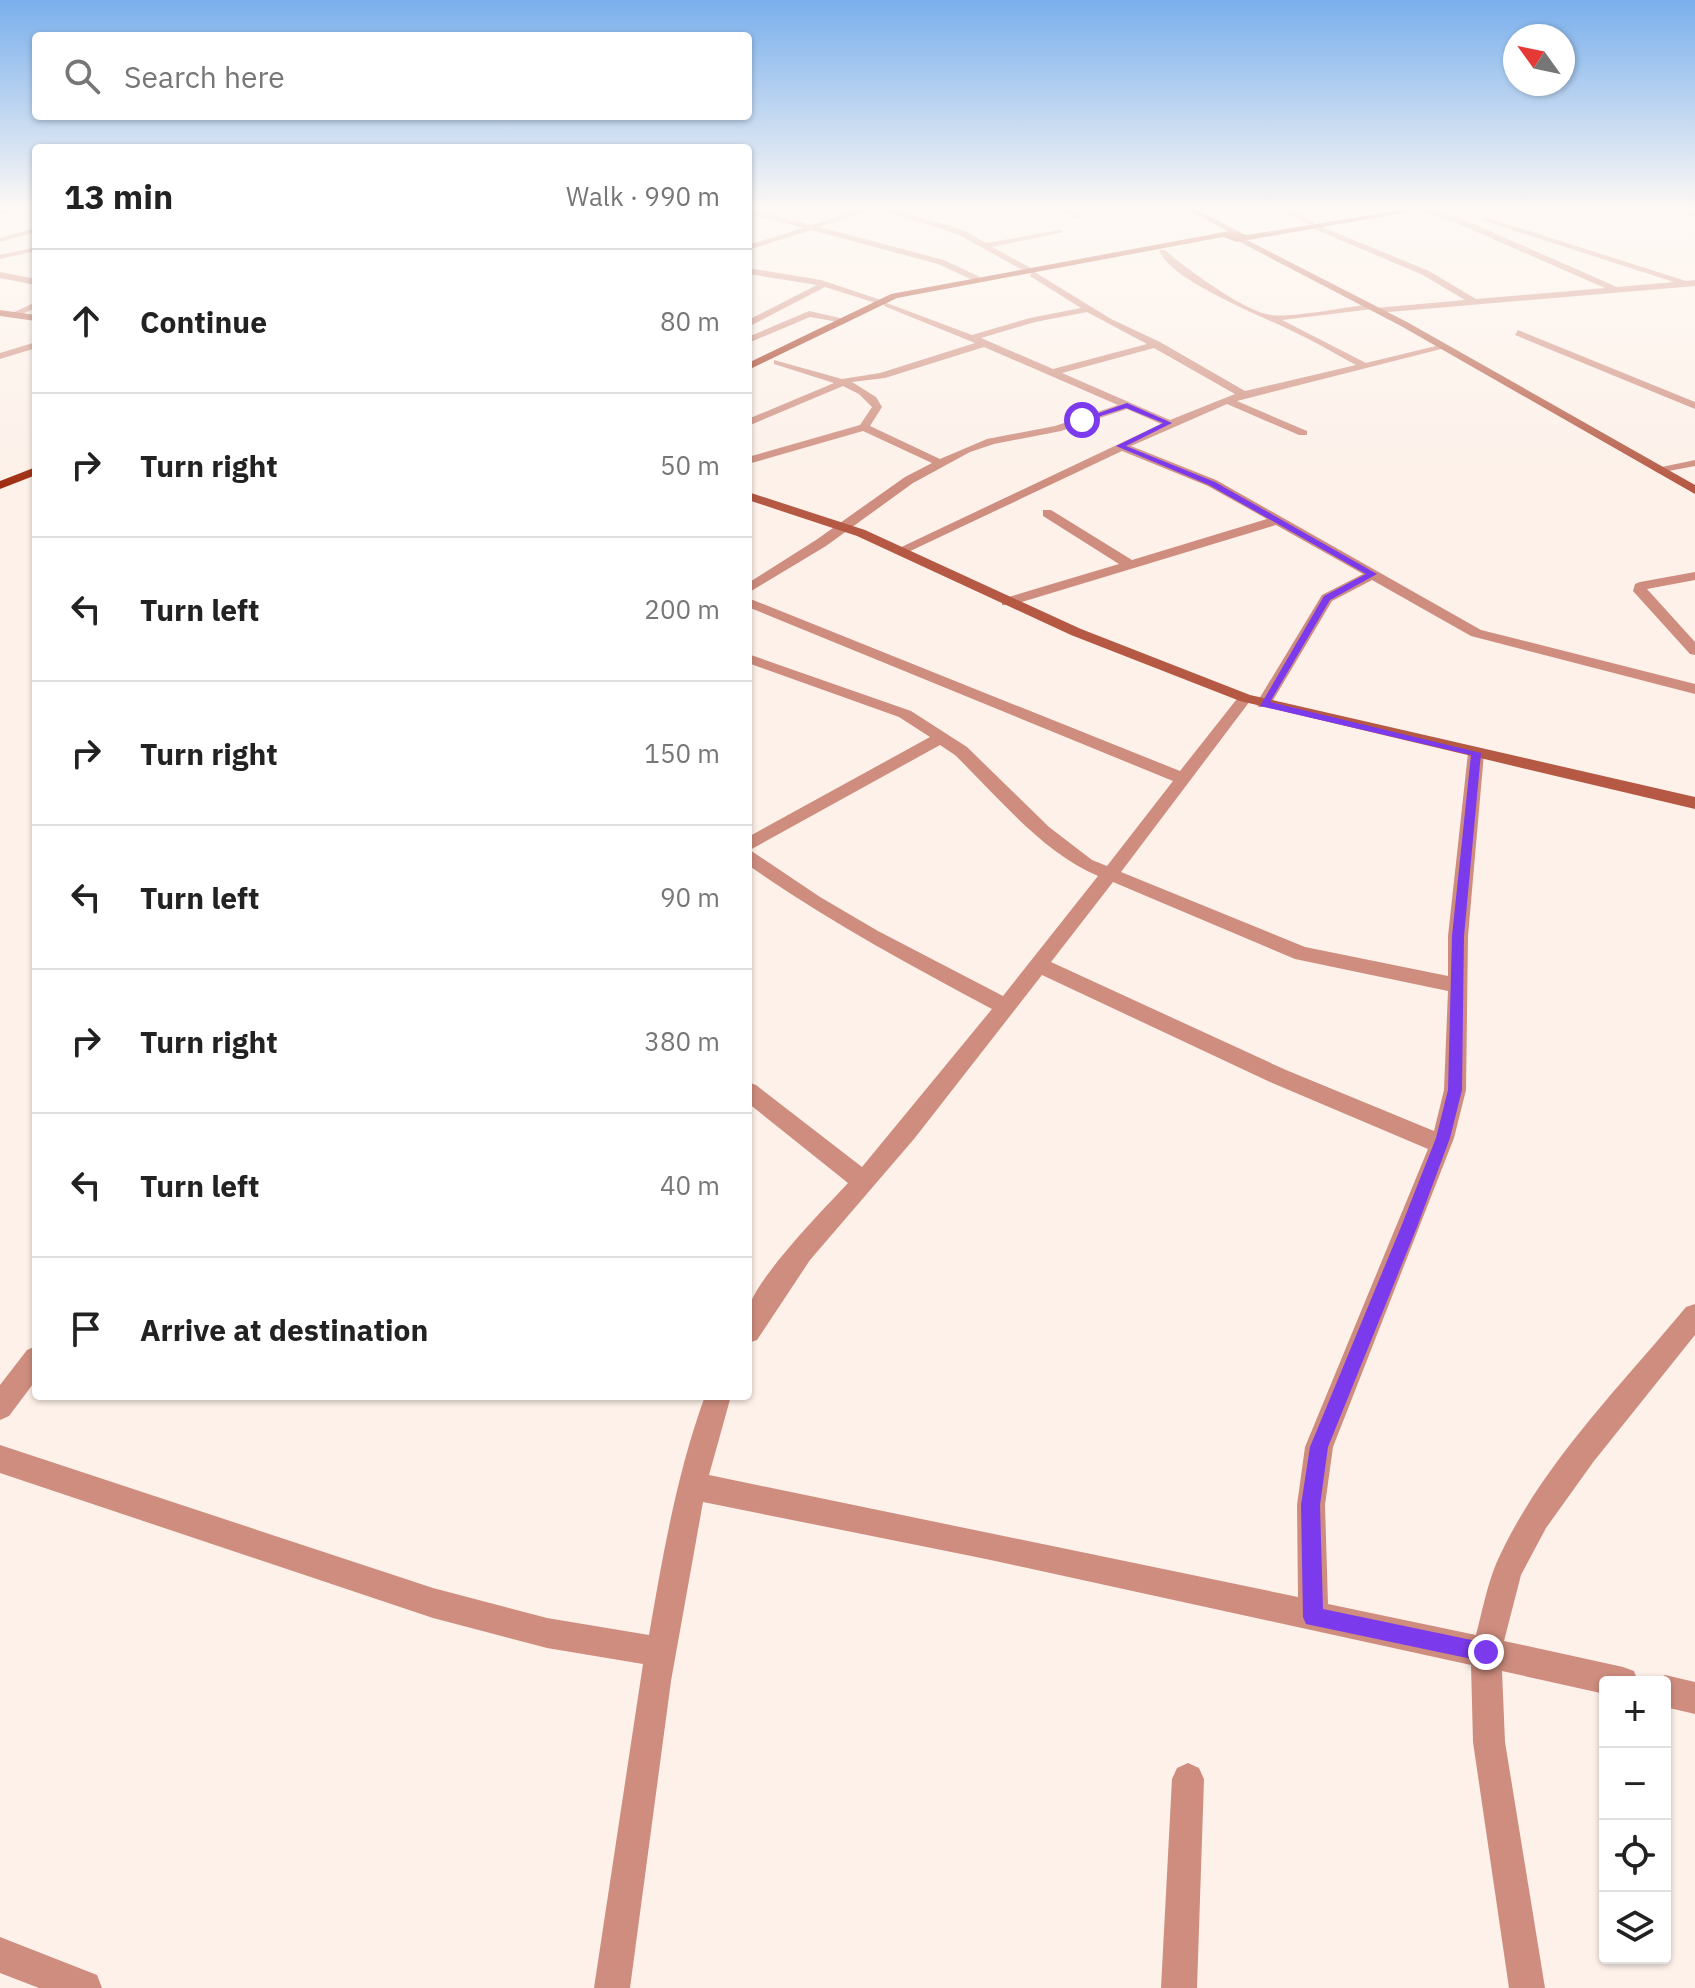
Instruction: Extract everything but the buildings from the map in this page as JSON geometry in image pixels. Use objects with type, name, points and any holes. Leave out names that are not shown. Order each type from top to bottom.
[{"type":"main road","points":[[779,358],[844,320],[896,300]]},
{"type":"main road","points":[[752,369],[883,303],[898,300]]},
{"type":"main road","points":[[0,475],[32,463]]},
{"type":"main road","points":[[0,485],[32,473]]},
{"type":"street","points":[[752,322],[795,300]]},
{"type":"street","points":[[873,300],[985,343],[1168,423]]},
{"type":"street","points":[[1075,300],[1244,395]]},
{"type":"street","points":[[1232,300],[1365,366]]},
{"type":"street","points":[[1358,300],[1695,490]]},
{"type":"street","points":[[1472,300],[1477,303]]},
{"type":"street","points":[[1271,318],[1512,300]]},
{"type":"street","points":[[13,315],[32,307]]},
{"type":"street","points":[[972,338],[1033,320],[1089,309]]},
{"type":"street","points":[[0,313],[32,317]]},
{"type":"street","points":[[752,340],[809,314],[844,320]]},
{"type":"street","points":[[1518,333],[1695,406]]},
{"type":"street","points":[[752,421],[842,383],[892,373],[985,343]]},
{"type":"street","points":[[752,344],[779,358],[864,391],[876,401],[877,407],[864,427],[752,460]]},
{"type":"street","points":[[1053,372],[1157,344]]},
{"type":"street","points":[[0,356],[32,346]]},
{"type":"street","points":[[899,551],[1168,423],[1244,395],[1444,347]]},
{"type":"street","points":[[1228,401],[1303,433]]},
{"type":"street","points":[[752,586],[845,527],[879,500],[940,463],[991,441],[1031,435],[1127,405]]},
{"type":"street","points":[[864,427],[940,463]]},
{"type":"street","points":[[1120,446],[1183,469],[1476,633],[1695,689]]},
{"type":"street","points":[[1658,469],[1695,463]]},
{"type":"street","points":[[752,497],[845,527],[1007,602],[1143,660],[1254,701],[1695,803]]},
{"type":"street","points":[[1047,513],[1129,564]]},
{"type":"street","points":[[1007,602],[1278,520]]},
{"type":"street","points":[[754,1306],[864,1182],[1184,779],[1254,701],[1327,598],[1373,574]]},
{"type":"street","points":[[1695,576],[1640,587],[1645,598],[1695,651]]},
{"type":"street","points":[[752,604],[1184,779]]},
{"type":"street","points":[[752,659],[905,714],[942,737],[1070,853],[1108,874],[1302,954],[1458,985]]},
{"type":"street","points":[[752,843],[942,737]]},
{"type":"street","points":[[1313,1617],[1311,1505],[1319,1447],[1440,1144],[1455,1090],[1461,887],[1476,753]]},
{"type":"street","points":[[752,859],[813,902],[871,936],[1006,1007]]},
{"type":"street","points":[[1039,965],[1278,1076],[1440,1144]]},
{"type":"street","points":[[752,1094],[864,1182]]},
{"type":"street","points":[[1527,1988],[1489,1742],[1486,1652],[1508,1571],[1536,1518],[1584,1451],[1695,1316]]},
{"type":"street","points":[[0,1407],[32,1364]]},
{"type":"street","points":[[612,1988],[660,1652],[692,1486],[717,1400]]},
{"type":"street","points":[[0,1459],[433,1603],[547,1633],[660,1652]]},
{"type":"street","points":[[692,1486],[986,1545],[1599,1677]]},
{"type":"street","points":[[1671,1692],[1695,1698]]},
{"type":"street","points":[[1179,1988],[1188,1779]]},
{"type":"street","points":[[0,1955],[84,1988]]},
{"type":"route","points":[[1082,420],[1127,405],[1168,423],[1120,446],[1212,483],[1373,574],[1333,592],[1327,598],[1264,704],[1476,753],[1461,887],[1455,1090],[1443,1138],[1319,1447],[1311,1505],[1313,1617],[1486,1652]]}]
